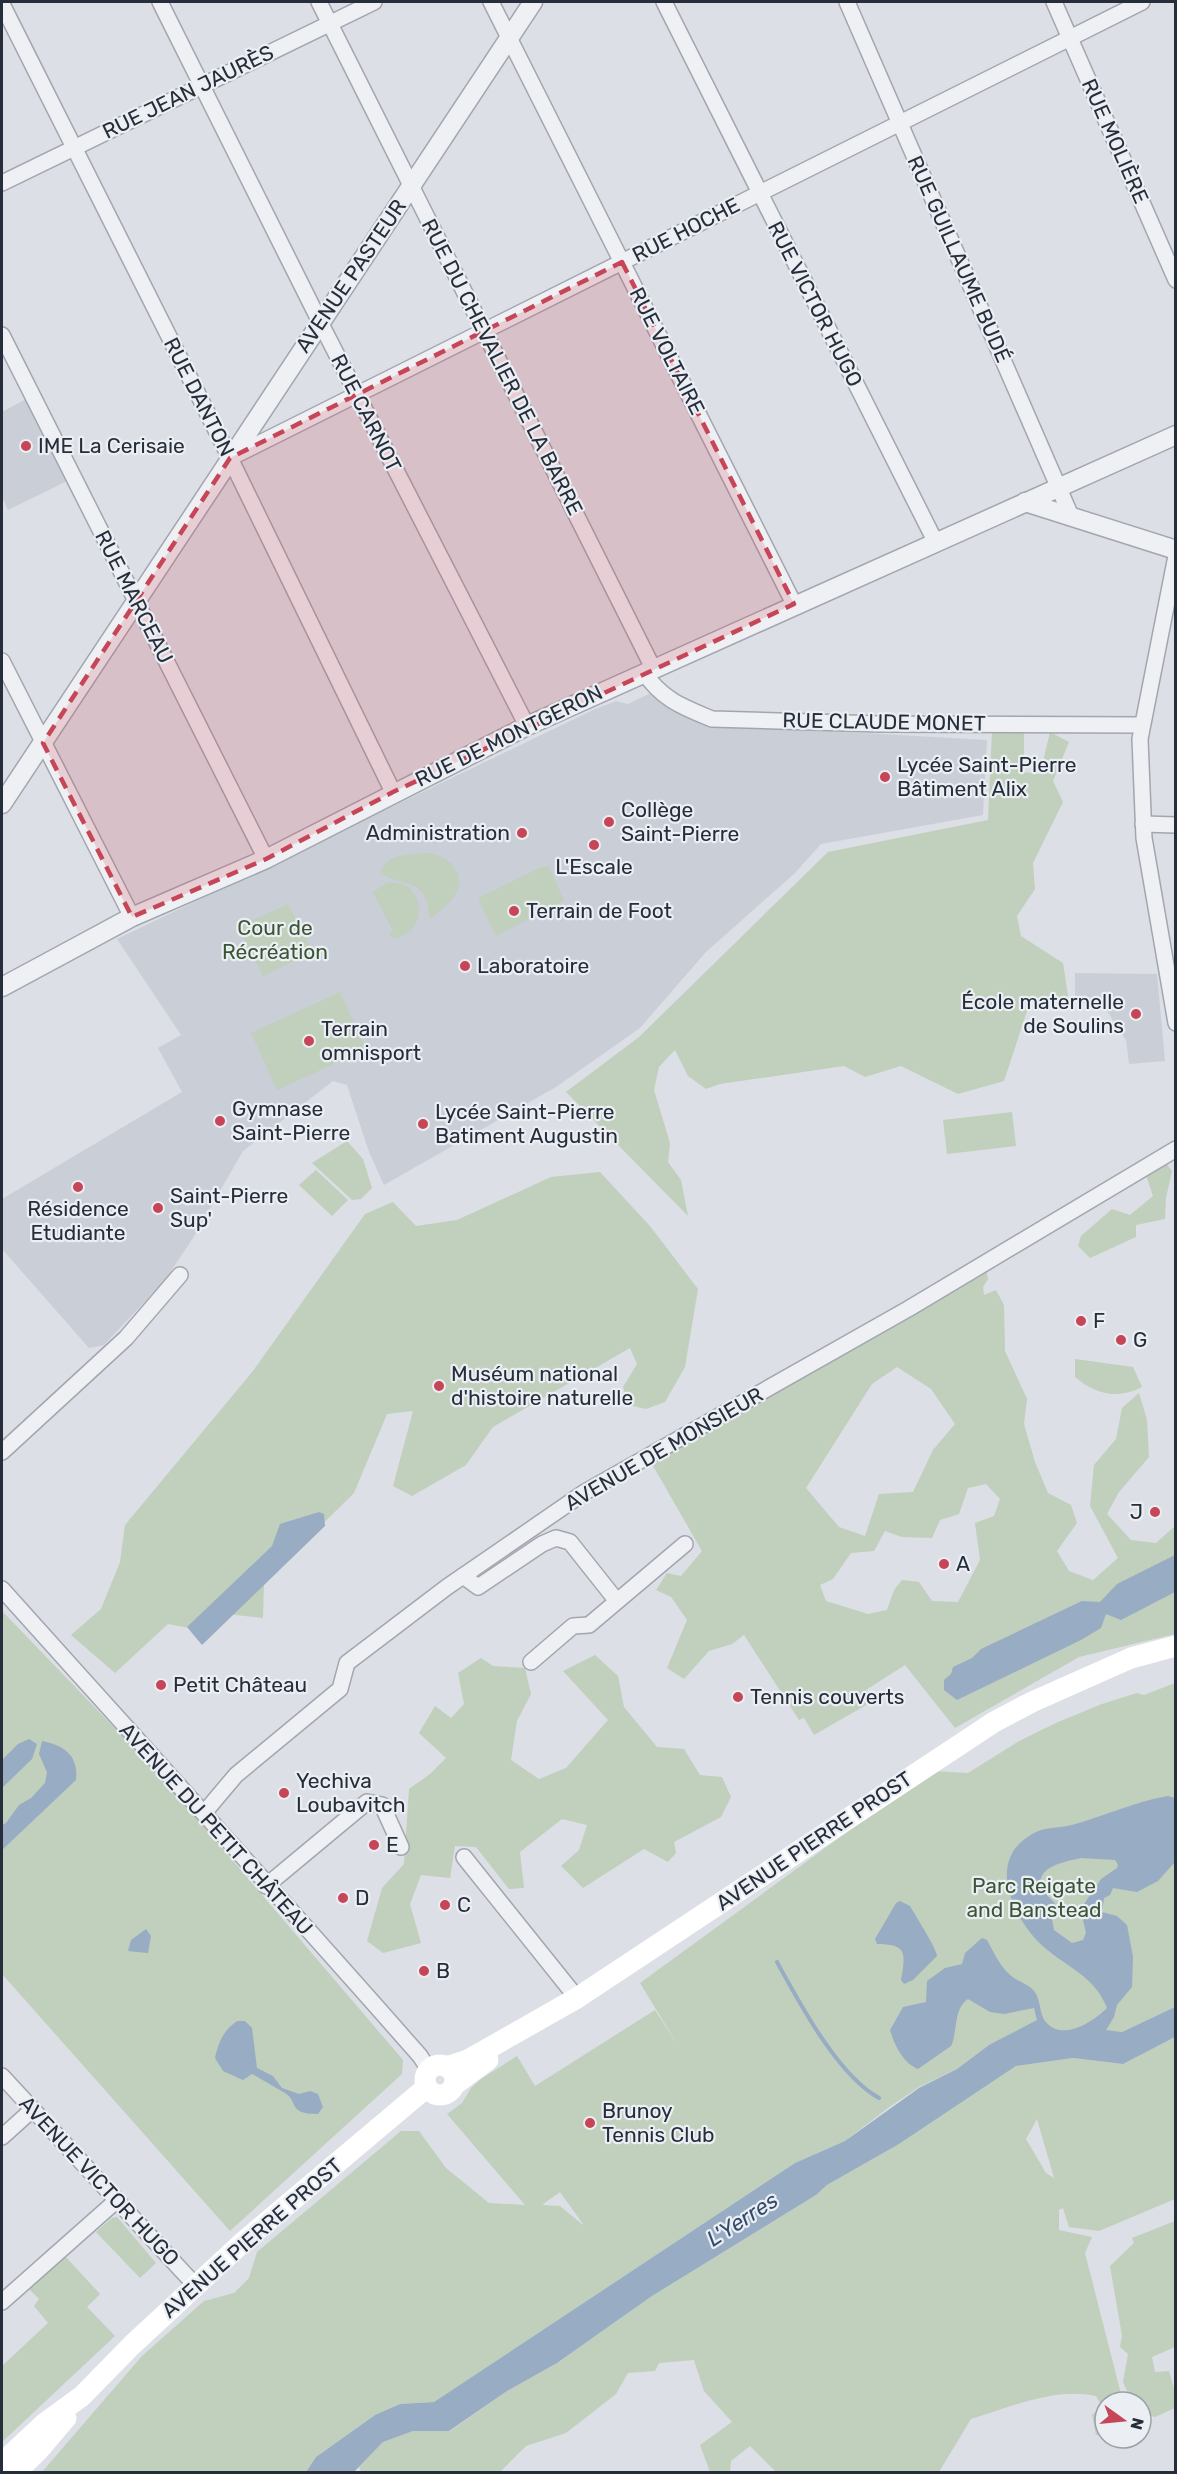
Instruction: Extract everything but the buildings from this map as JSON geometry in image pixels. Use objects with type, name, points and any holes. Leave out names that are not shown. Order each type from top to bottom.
[{"type":"main road","name":"AVENUE PIERRE PROST","points":[[2,2463],[45,2423],[82,2396],[243,2242],[439,2077],[540,2022],[668,1940],[956,1746],[1032,1701],[1131,1658],[1176,1646]]},
{"type":"main road","name":"AVENUE PIERRE PROST","points":[[1097,1674],[1176,1660]]},
{"type":"main road","name":"AVENUE PIERRE PROST","points":[[16,2472],[55,2432],[82,2396]]},
{"type":"street","name":"RUE CARNOT","points":[[160,2],[320,322],[527,726]]},
{"type":"street","name":"RUE DU CHEVALIER DE LA BARRE","points":[[319,2],[484,331],[649,670]]},
{"type":"street","name":"RUE JEAN JAURÈS","points":[[2,183],[374,2]]},
{"type":"street","name":"RUE VOLTAIRE","points":[[491,2],[794,604]]},
{"type":"street","name":"AVENUE PASTEUR","points":[[2,804],[533,2]]},
{"type":"street","name":"RUE VICTOR HUGO","points":[[664,2],[935,542]]},
{"type":"street","name":"RUE GUILLAUME BUDÉ","points":[[847,2],[1071,516]]},
{"type":"street","name":"RUE MOLIÈRE","points":[[1054,2],[1176,280]]},
{"type":"street","name":"RUE HOCHE","points":[[230,458],[1142,2]]},
{"type":"street","name":"RUE DANTON","points":[[2,4],[230,458],[393,792]]},
{"type":"street","name":"RUE MARCEAU","points":[[2,335],[266,859]]},
{"type":"street","name":"RUE DE MONTGERON","points":[[2,987],[132,917],[266,859],[393,792],[527,726],[794,604],[1176,435]]},
{"type":"street","points":[[1025,502],[1176,550]]},
{"type":"street","points":[[1176,556],[1140,740],[1143,824],[1176,1023]]},
{"type":"street","points":[[2,660],[132,917]]},
{"type":"street","name":"RUE CLAUDE MONET","points":[[649,670],[656,690],[687,709],[712,719],[880,724],[1142,725]]},
{"type":"street","points":[[1143,824],[1176,825]]},
{"type":"street","name":"AVENUE DE MONSIEUR","points":[[204,1813],[237,1775],[340,1689],[347,1663],[463,1576],[585,1492],[908,1309],[1176,1149]]},
{"type":"street","points":[[2,1452],[126,1338],[180,1275]]},
{"type":"street","points":[[463,1576],[478,1587],[542,1544],[556,1538],[570,1542],[616,1600]]},
{"type":"street","points":[[531,1662],[573,1626],[589,1625],[685,1544]]},
{"type":"street","name":"AVENUE DU PETIT CHÂTEAU","points":[[2,1589],[439,2077]]},
{"type":"street","points":[[266,1886],[367,1802],[382,1805],[400,1847]]},
{"type":"street","points":[[464,1857],[577,1998]]},
{"type":"street","name":"AVENUE VICTOR HUGO","points":[[2,2076],[196,2286]]},
{"type":"street","points":[[2,2137],[32,2110]]},
{"type":"street","points":[[2,2302],[116,2200]]},
{"type":"highlighted area","points":[[622,262],[794,604],[393,792],[266,859],[132,917],[43,743],[230,458]]},
{"type":"shaded area","name":"IME La Cerisaie","points":[[26,399],[67,481],[8,510],[2,497],[2,412]]},
{"type":"shaded area","points":[[651,693],[681,712],[723,725],[987,740],[983,815],[821,844],[795,873],[706,952],[640,1028],[556,1087],[384,1185],[369,1152],[347,1085],[333,1081],[243,1151],[193,1238],[165,1280],[104,1345],[89,1348],[2,1249],[2,1199],[182,1092],[158,1048],[181,1035],[117,939],[593,710],[616,701],[628,704]]},
{"type":"shaded area","name":"École maternelle de Soulins","points":[[1075,973],[1157,974],[1165,1061],[1129,1064],[1126,1040],[1105,1008],[1075,1001]]},
{"type":"green space","points":[[1024,729],[1024,772],[1040,774],[1050,732],[1069,742],[1053,781],[1063,802],[1033,863],[1035,889],[1017,916],[1021,936],[1063,963],[1069,1002],[1044,996],[1029,1005],[1004,1081],[958,1094],[901,1066],[865,1077],[844,1066],[720,1084],[706,1089],[688,1076],[675,1050],[659,1067],[654,1090],[670,1143],[668,1162],[681,1180],[688,1216],[566,1092],[639,1037],[828,852],[988,820],[992,731]]},
{"type":"green space","points":[[430,853],[449,862],[457,872],[459,879],[459,886],[454,897],[432,918],[429,917],[423,894],[417,888],[387,877],[380,871],[389,860],[395,857]]},
{"type":"green space","name":"Terrain de Foot","points":[[541,867],[549,867],[564,901],[496,936],[478,898]]},
{"type":"green space","points":[[388,882],[400,883],[410,889],[419,905],[419,914],[411,930],[392,938],[390,933],[393,931],[373,892]]},
{"type":"green space","name":"Cour de Récréation","points":[[288,904],[313,952],[263,976],[238,927]]},
{"type":"green space","name":"Terrain omnisport","points":[[340,992],[366,1049],[277,1090],[251,1033]]},
{"type":"green space","points":[[1012,1112],[1016,1146],[947,1154],[943,1120]]},
{"type":"green space","points":[[347,1141],[363,1159],[372,1188],[361,1199],[352,1200],[312,1163]]},
{"type":"green space","points":[[1166,1163],[1172,1171],[1166,1198],[1165,1219],[1136,1225],[1136,1237],[1090,1258],[1078,1246],[1081,1236],[1112,1209],[1130,1215],[1153,1196],[1146,1175]]},
{"type":"green space","points":[[316,1170],[348,1200],[332,1216],[299,1185]]},
{"type":"green space","points":[[600,1172],[650,1226],[698,1289],[685,1367],[665,1402],[646,1409],[629,1405],[623,1387],[637,1364],[630,1348],[493,1427],[466,1465],[412,1496],[393,1486],[413,1411],[387,1414],[354,1493],[264,1582],[263,1618],[226,1614],[205,1631],[168,1624],[115,1673],[71,1635],[101,1609],[120,1562],[125,1525],[253,1371],[365,1214],[393,1202],[416,1226],[457,1220],[551,1177]]},
{"type":"green space","points":[[986,1269],[988,1279],[983,1287],[984,1295],[996,1290],[1004,1305],[1005,1351],[1027,1399],[1024,1424],[1035,1462],[1048,1493],[1071,1505],[1077,1523],[1057,1551],[1069,1571],[1093,1580],[1118,1558],[1090,1506],[1094,1465],[1116,1439],[1122,1408],[1139,1393],[1147,1420],[1149,1457],[1119,1492],[1107,1514],[1131,1540],[1156,1543],[1175,1526],[1175,1634],[1079,1657],[955,1728],[905,1665],[866,1690],[873,1701],[814,1735],[804,1718],[799,1720],[744,1635],[732,1644],[709,1651],[684,1679],[667,1668],[687,1620],[671,1597],[656,1590],[667,1573],[681,1576],[702,1551],[652,1464]],"holes":[[[897,1367],[931,1389],[955,1424],[933,1450],[913,1492],[879,1494],[865,1536],[839,1527],[806,1488],[872,1384]],[[986,1484],[1000,1499],[994,1516],[975,1523],[980,1560],[958,1602],[932,1601],[919,1582],[902,1580],[894,1590],[887,1610],[868,1614],[826,1601],[820,1585],[833,1579],[851,1553],[874,1551],[885,1531],[902,1537],[932,1538],[940,1520],[959,1514],[968,1488]]]},
{"type":"green space","points":[[1075,1359],[1133,1367],[1142,1387],[1115,1394],[1090,1388],[1075,1377]]},
{"type":"green space","points":[[2,1611],[158,1773],[403,2060],[402,2074],[230,2231],[2,1974]]},
{"type":"green space","points":[[595,1655],[618,1676],[624,1707],[657,1747],[684,1749],[700,1775],[722,1777],[731,1797],[721,1817],[674,1842],[676,1853],[668,1862],[644,1849],[583,1888],[561,1866],[579,1850],[587,1825],[562,1819],[520,1852],[524,1888],[509,1889],[476,1847],[455,1846],[450,1878],[421,1875],[410,1904],[421,1943],[383,1953],[367,1941],[382,1888],[404,1864],[409,1789],[430,1774],[446,1758],[419,1733],[435,1706],[451,1718],[464,1704],[458,1673],[481,1658],[493,1666],[525,1668],[531,1694],[517,1721],[511,1760],[539,1779],[566,1768],[608,1720],[563,1671]]},
{"type":"green space","name":"Parc Reigate and Banstead","points":[[1175,1683],[1175,2007],[1122,2032],[1110,2031],[989,2045],[957,2069],[919,2087],[845,2141],[795,2163],[434,2402],[400,2404],[375,2415],[316,2457],[306,2472],[42,2472],[142,2356],[204,2301],[234,2293],[249,2278],[257,2252],[401,2131],[419,2131],[446,2168],[489,2203],[525,2205],[447,2114],[462,2103],[471,2088],[481,2079],[517,2056],[535,2086],[655,2010],[679,2047],[640,1983],[931,1771],[968,1773],[1019,1741],[1058,1722],[1137,1693],[1144,1695]],"holes":[[[560,2192],[583,2224],[560,2206],[542,2205]]]},
{"type":"green space","points":[[1175,2037],[1175,2199],[1099,2231],[1069,2227],[1063,2208],[1059,2210],[1059,2230],[1092,2237],[1085,2253],[1120,2390],[1093,2390],[1093,2396],[1065,2394],[1049,2396],[971,2419],[939,2472],[776,2472],[750,2446],[731,2461],[730,2472],[710,2472],[700,2445],[732,2422],[704,2391],[694,2360],[659,2363],[655,2371],[628,2373],[616,2394],[566,2433],[526,2446],[500,2472],[361,2472],[359,2467],[383,2442],[413,2431],[450,2431],[507,2391],[557,2363],[652,2296],[816,2195],[827,2185],[899,2144],[1016,2066],[1073,2058],[1123,2064]],"holes":[[[1037,2119],[1054,2178],[1046,2173],[1026,2139]]]},
{"type":"green space","points":[[117,2217],[156,2263],[140,2278],[96,2232],[112,2218]]},
{"type":"green space","points":[[1175,2221],[1175,2347],[1152,2357],[1155,2372],[1169,2371],[1175,2392],[1175,2408],[1155,2417],[1153,2417],[1153,2390],[1127,2390],[1123,2382],[1128,2354],[1120,2347],[1122,2336],[1110,2266],[1134,2243],[1132,2238]]},
{"type":"green space","points":[[64,2255],[100,2294],[87,2307],[115,2336],[2,2442],[2,2366],[48,2323],[34,2306],[39,2299],[28,2288]]},
{"type":"water","points":[[319,1512],[324,1514],[325,1526],[202,1645],[187,1627],[272,1546],[280,1524]]},
{"type":"water","points":[[1175,1555],[1175,1592],[1121,1620],[1106,1614],[1101,1628],[1081,1640],[957,1700],[944,1690],[944,1680],[951,1674],[953,1667],[972,1658],[981,1649],[1082,1601],[1100,1602],[1117,1584]]},
{"type":"water","points":[[29,1739],[37,1744],[32,1759],[2,1788],[2,1760],[18,1744]]},
{"type":"water","points":[[42,1741],[57,1745],[68,1753],[75,1764],[76,1780],[2,1850],[2,1825],[19,1805],[31,1798],[45,1783],[47,1772],[39,1754]]},
{"type":"water","name":"L'Yerres","points":[[1168,1796],[1175,1798],[1175,1862],[1158,1881],[1137,1892],[1113,1888],[1110,1895],[1104,1898],[1102,1912],[1117,1916],[1127,1925],[1133,1957],[1132,1987],[1117,2005],[1114,2017],[1106,2030],[1122,2032],[1175,2007],[1175,2037],[1123,2064],[1073,2058],[1016,2066],[899,2144],[827,2185],[816,2195],[652,2296],[557,2363],[507,2391],[449,2431],[413,2431],[383,2442],[354,2472],[306,2472],[316,2457],[375,2415],[400,2404],[434,2402],[795,2163],[845,2141],[919,2088],[957,2069],[989,2045],[1037,2020],[1034,2008],[1004,2014],[990,2012],[968,1999],[960,2009],[951,2046],[918,2069],[900,2052],[890,2030],[903,2007],[926,2002],[927,1981],[945,1968],[962,1964],[965,1953],[982,1938],[987,1940],[1006,1971],[1034,1991],[1043,2018],[1052,2027],[1060,2030],[1078,2028],[1101,2013],[1107,2008],[1093,1985],[1042,1946],[1024,1923],[1010,1895],[1007,1881],[1008,1867],[1012,1853],[1021,1842],[1036,1832],[1072,1825]],"holes":[[[1081,1858],[1115,1860],[1117,1868],[1101,1879],[1084,1904],[1082,1916],[1086,1933],[1083,1940],[1072,1943],[1054,1930],[1052,1919],[1056,1905],[1041,1886],[1043,1874],[1054,1866]]]},
{"type":"water","points":[[900,1901],[910,1906],[930,1939],[937,1956],[913,1980],[904,1984],[901,1980],[904,1963],[902,1952],[894,1946],[877,1944],[875,1939],[896,1903]]},
{"type":"water","points":[[146,1929],[151,1936],[148,1953],[128,1951],[131,1940]]},
{"type":"water","points":[[237,2021],[245,2021],[252,2028],[257,2068],[273,2076],[282,2088],[299,2094],[310,2091],[318,2094],[323,2107],[318,2114],[298,2110],[289,2096],[252,2074],[243,2080],[223,2071],[215,2058],[220,2041]]},
{"type":"waterway","points":[[777,1962],[808,2017],[835,2056],[849,2073],[879,2098]]},
{"type":"place","name":"IME La Cerisaie","points":[[26,446]]},
{"type":"place","name":"Lycée Saint-Pierre Bâtiment Alix","points":[[885,777]]},
{"type":"place","name":"Collège Saint-Pierre","points":[[609,822]]},
{"type":"place","name":"Administration","points":[[522,833]]},
{"type":"place","name":"L'Escale","points":[[594,845]]},
{"type":"place","name":"Terrain de Foot","points":[[514,911]]},
{"type":"place","name":"Laboratoire","points":[[465,966]]},
{"type":"place","name":"École maternelle de Soulins","points":[[1136,1014]]},
{"type":"place","name":"Terrain omnisport","points":[[309,1041]]},
{"type":"place","name":"Gymnase Saint-Pierre","points":[[220,1121]]},
{"type":"place","name":"Lycée Saint-Pierre Batiment Augustin","points":[[423,1124]]},
{"type":"place","name":"Résidence Etudiante","points":[[78,1187]]},
{"type":"place","name":"Saint-Pierre Sup'","points":[[158,1208]]},
{"type":"place","name":"F","points":[[1081,1321]]},
{"type":"place","name":"G","points":[[1121,1340]]},
{"type":"place","name":"Muséum national d'histoire naturelle","points":[[439,1386]]},
{"type":"place","name":"J","points":[[1155,1512]]},
{"type":"place","name":"A","points":[[944,1564]]},
{"type":"place","name":"Petit Château","points":[[161,1685]]},
{"type":"place","name":"Tennis couverts","points":[[738,1697]]},
{"type":"place","name":"Yechiva Loubavitch","points":[[284,1793]]},
{"type":"place","name":"E","points":[[374,1845]]},
{"type":"place","name":"D","points":[[343,1898]]},
{"type":"place","name":"C","points":[[445,1905]]},
{"type":"place","name":"B","points":[[424,1971]]},
{"type":"place","name":"Brunoy Tennis Club","points":[[590,2123]]}]
